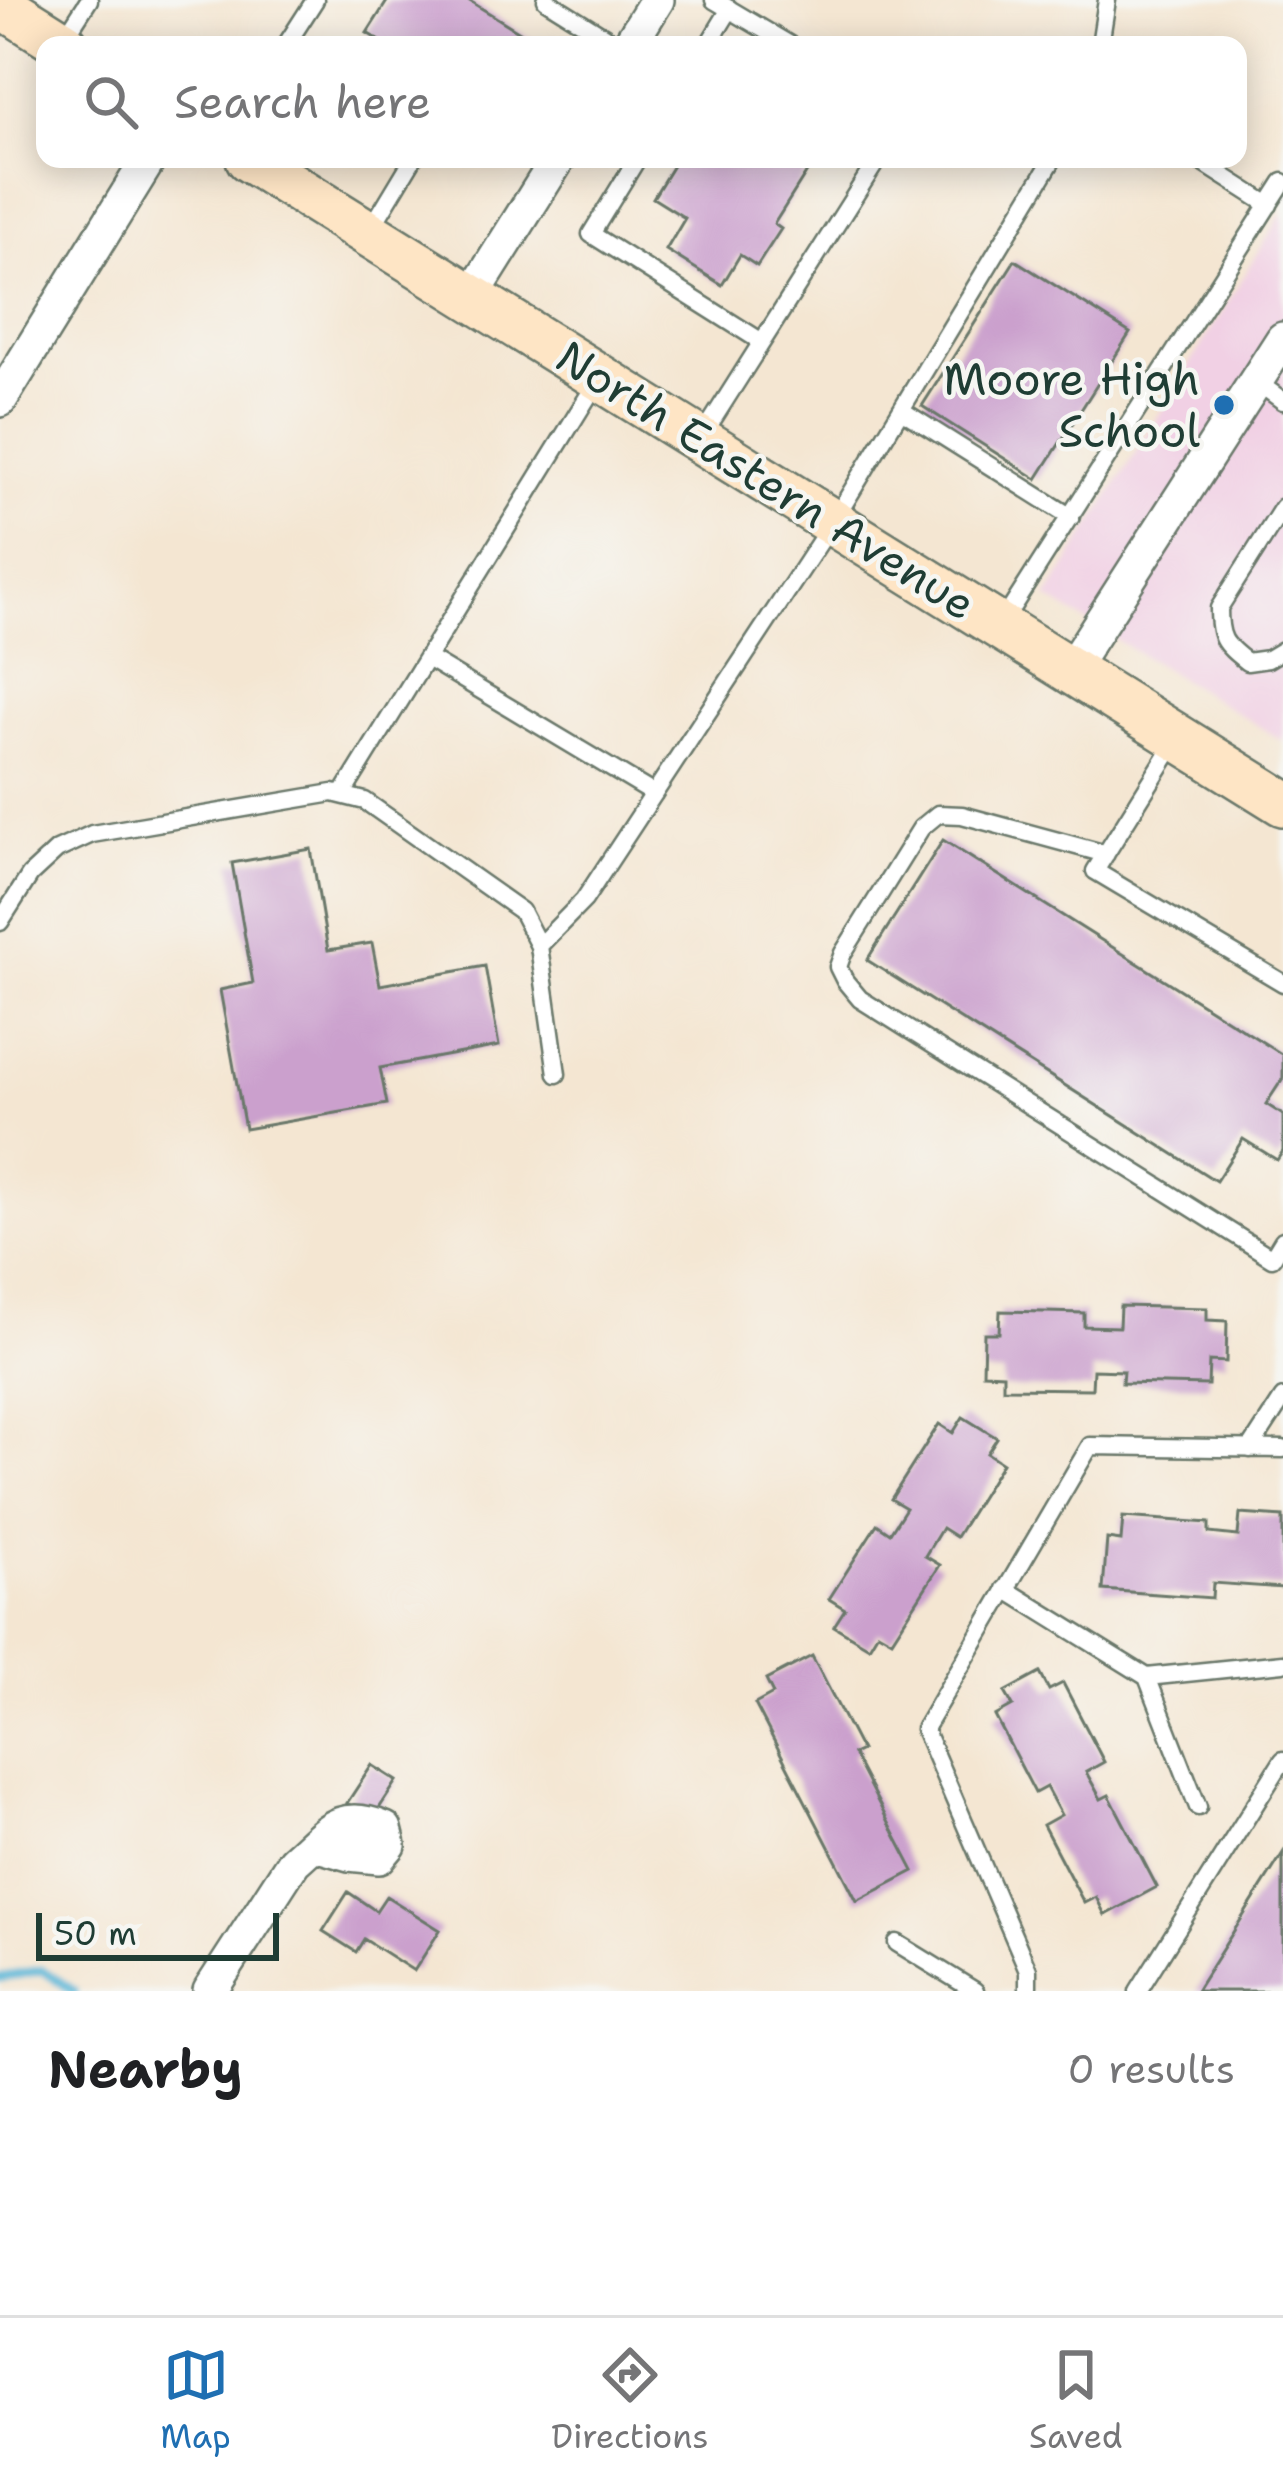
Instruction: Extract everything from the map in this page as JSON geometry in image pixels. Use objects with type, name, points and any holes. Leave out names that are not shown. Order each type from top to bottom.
[{"type":"main road","points":[[0,4],[51,36]]},
{"type":"main road","name":"North Eastern Avenue","points":[[264,168],[1283,803]]},
{"type":"street","points":[[635,36],[657,0]]},
{"type":"street","points":[[0,400],[142,168]]},
{"type":"street","points":[[472,296],[552,168]]},
{"type":"street","points":[[1070,670],[1270,391],[1283,339]]},
{"type":"street","points":[[210,1991],[294,1861],[314,1844]]},
{"type":"lane","points":[[69,36],[89,0]]},
{"type":"lane","points":[[292,36],[315,0]]},
{"type":"lane","points":[[546,0],[604,36]]},
{"type":"lane","points":[[1101,36],[1107,0]]},
{"type":"lane","points":[[711,36],[722,5],[775,36]]},
{"type":"lane","points":[[369,233],[408,168]]},
{"type":"lane","points":[[631,168],[591,234],[762,342]]},
{"type":"lane","points":[[700,439],[872,168]]},
{"type":"lane","points":[[538,946],[584,900],[833,522],[1048,168]]},
{"type":"lane","points":[[1211,168],[1269,205]]},
{"type":"lane","points":[[1000,626],[1283,182]]},
{"type":"lane","points":[[341,795],[600,376]]},
{"type":"lane","points":[[901,410],[1071,517]]},
{"type":"lane","points":[[1283,507],[1219,608],[1226,646],[1247,662],[1268,659],[1283,650]]},
{"type":"lane","points":[[427,658],[654,794]]},
{"type":"lane","points":[[1178,737],[1095,871],[1283,982]]},
{"type":"lane","points":[[0,922],[30,875],[57,850],[92,834],[333,793],[365,801],[521,910],[538,946],[557,1074]]},
{"type":"lane","points":[[1106,854],[962,815],[938,814],[921,828],[838,967],[860,999],[1272,1258],[1283,1240]]},
{"type":"lane","points":[[1250,1449],[1283,1398]]},
{"type":"lane","points":[[1028,1991],[1028,1970],[924,1729],[1090,1446],[1283,1449]]},
{"type":"lane","points":[[1005,1589],[1147,1677],[1198,1807]]},
{"type":"lane","points":[[1147,1677],[1283,1663]]},
{"type":"lane","points":[[1138,1991],[1283,1760]]},
{"type":"lane","points":[[897,1943],[975,1991]]},
{"type":"shaded area","name":"Moore High School","points":[[1283,212],[1283,741],[1047,598]]},
{"type":"building","points":[[388,0],[468,0],[526,36],[372,36],[367,33]]},
{"type":"building","points":[[671,168],[809,168],[774,224],[781,229],[757,266],[740,255],[722,285],[666,250],[685,218],[653,198]]},
{"type":"building","points":[[1015,260],[1130,333],[1037,479],[922,406]]},
{"type":"building","points":[[943,840],[1283,1055],[1283,1078],[1266,1104],[1283,1115],[1283,1151],[1277,1160],[1243,1139],[1216,1181],[867,960]]},
{"type":"building","points":[[311,849],[328,950],[372,943],[380,985],[485,966],[499,1046],[380,1068],[387,1104],[245,1129],[220,990],[253,983],[232,863]]},
{"type":"building","points":[[1120,1306],[1207,1308],[1207,1320],[1227,1321],[1226,1362],[1209,1361],[1208,1385],[1122,1383],[1123,1371],[1093,1370],[1092,1389],[1003,1388],[1003,1374],[983,1373],[984,1333],[999,1333],[1000,1311],[1084,1313],[1084,1326],[1119,1327]]},
{"type":"building","points":[[963,1417],[997,1438],[987,1453],[1002,1463],[956,1537],[942,1528],[925,1556],[940,1565],[892,1640],[878,1632],[869,1647],[834,1626],[845,1609],[829,1599],[877,1524],[890,1533],[906,1508],[891,1499],[939,1424],[953,1433]]},
{"type":"building","points":[[1240,1514],[1283,1517],[1283,1588],[1213,1583],[1212,1598],[1103,1590],[1107,1539],[1121,1541],[1123,1517],[1209,1523],[1209,1533],[1238,1536]]},
{"type":"building","points":[[812,1656],[861,1750],[853,1754],[914,1871],[857,1901],[755,1704],[773,1694],[766,1680]]},
{"type":"building","points":[[1040,1673],[1049,1690],[1063,1683],[1104,1762],[1086,1772],[1101,1799],[1109,1795],[1157,1887],[1105,1915],[1096,1897],[1084,1903],[1043,1825],[1061,1815],[1046,1787],[1035,1793],[995,1716],[1013,1706],[1005,1692]]},
{"type":"building","points":[[372,1765],[397,1781],[372,1819],[347,1803]]},
{"type":"building","points":[[1283,1853],[1283,1991],[1196,1991]]},
{"type":"building","points":[[348,1892],[376,1911],[386,1896],[440,1930],[414,1971],[364,1939],[356,1952],[323,1931]]},
{"type":"waterway","points":[[0,1978],[42,1970],[74,1991]]},
{"type":"place","name":"Moore High School","points":[[1224,405]]}]
